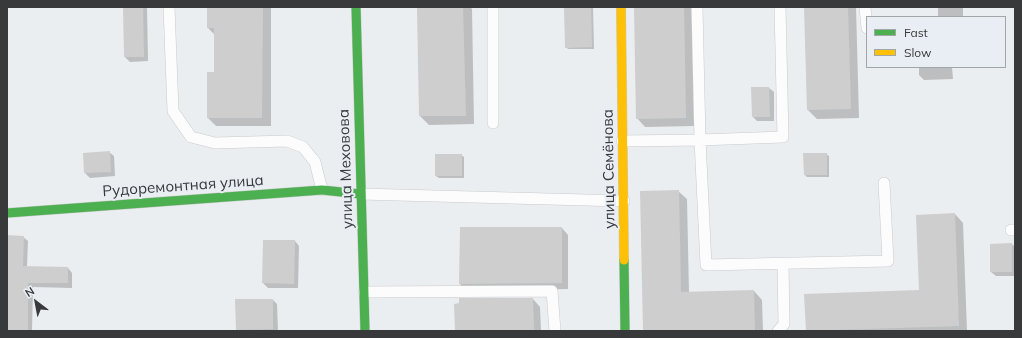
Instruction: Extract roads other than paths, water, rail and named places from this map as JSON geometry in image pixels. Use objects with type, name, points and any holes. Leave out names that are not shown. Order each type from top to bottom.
[{"type":"street","name":"улица Меховова","points":[[356,7],[365,331]]},
{"type":"street","name":"улица Семёнова","points":[[621,7],[626,331]]},
{"type":"street","name":"Рудоремонтная улица","points":[[7,213],[322,190],[360,194]]},
{"type":"lane","points":[[168,7],[173,111],[191,137],[215,143],[287,141],[303,147],[315,162],[322,190]]},
{"type":"lane","points":[[493,7],[493,123]]},
{"type":"lane","points":[[697,7],[700,140],[706,265],[888,260],[884,183]]},
{"type":"lane","points":[[622,141],[783,137],[780,7]]},
{"type":"lane","points":[[865,7],[866,18]]},
{"type":"lane","points":[[360,194],[624,201]]},
{"type":"lane","points":[[778,331],[784,324],[783,264]]},
{"type":"lane","points":[[364,292],[552,292],[555,331]]}]
